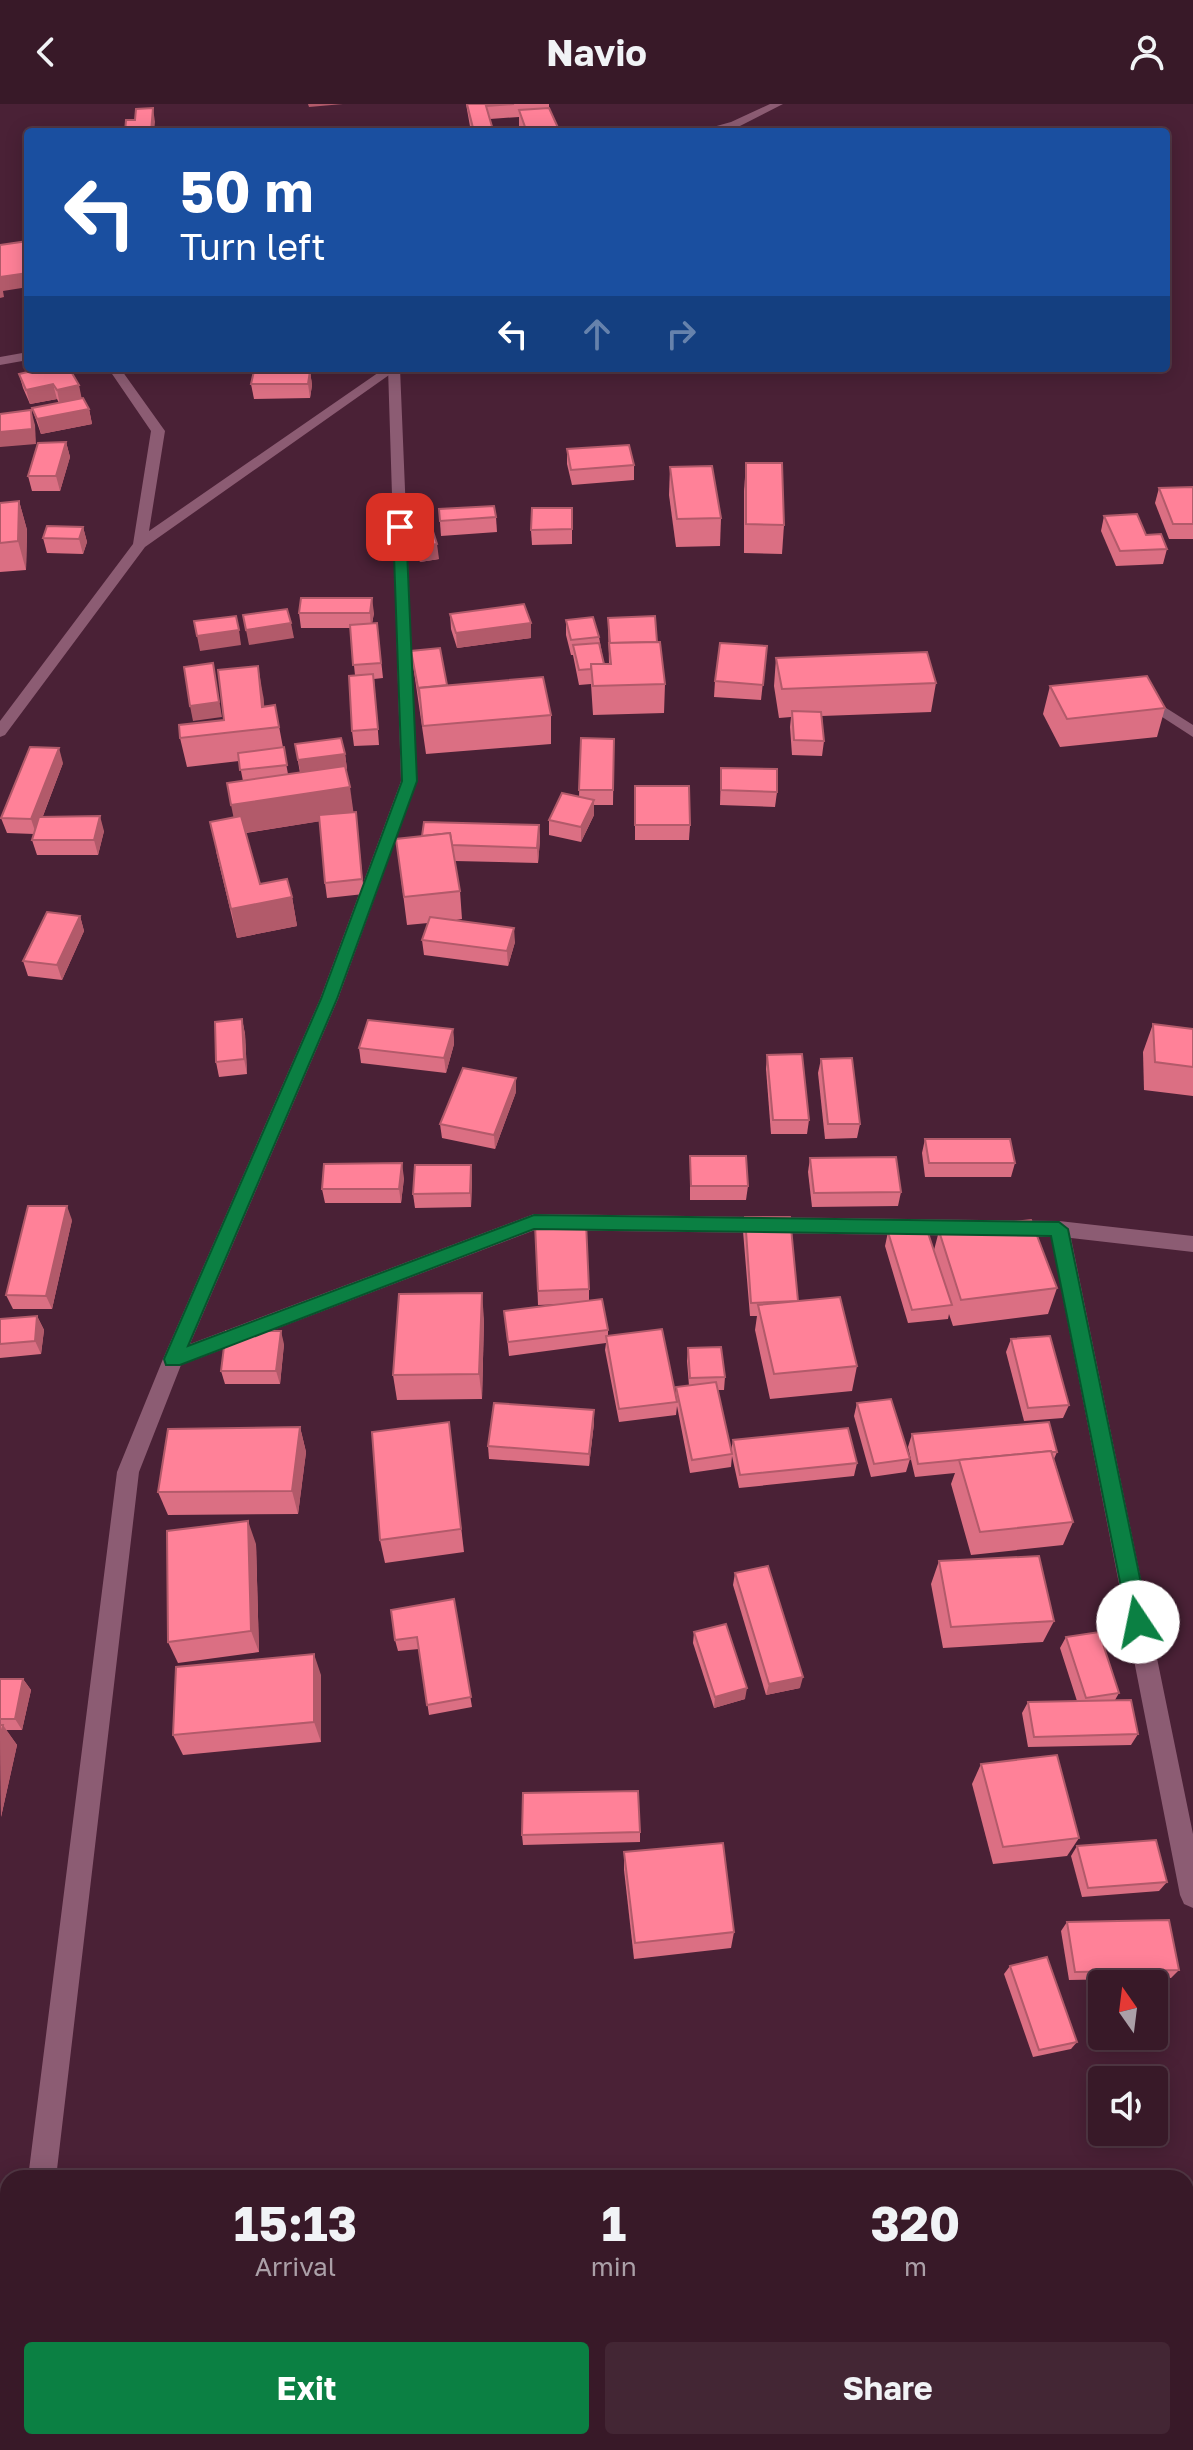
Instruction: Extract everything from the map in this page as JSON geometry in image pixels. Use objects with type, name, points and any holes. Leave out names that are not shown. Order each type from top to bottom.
[{"type":"street","points":[[719,128],[734,125],[778,104]]},
{"type":"street","points":[[0,361],[24,357]]},
{"type":"street","points":[[117,372],[158,431],[140,544]]},
{"type":"street","points":[[0,732],[140,544],[387,372]]},
{"type":"street","points":[[43,2170],[128,1472],[173,1359],[329,999],[409,781],[393,372]]},
{"type":"street","points":[[1144,699],[1193,732]]},
{"type":"street","points":[[173,1359],[534,1222],[1059,1229],[1193,1244]]},
{"type":"street","points":[[1059,1229],[1193,1895]]},
{"type":"building","points":[[467,104],[514,104],[486,106],[492,128],[473,128]]},
{"type":"building","points":[[153,108],[151,128],[125,128],[126,120],[135,120],[136,109]]},
{"type":"building","points":[[549,108],[558,128],[515,128],[525,127],[519,110]]},
{"type":"building","points":[[24,242],[24,274],[0,277],[0,245]]},
{"type":"building","points":[[71,372],[79,385],[57,390],[53,384],[26,390],[19,374]]},
{"type":"building","points":[[254,372],[310,372],[308,384],[251,384]]},
{"type":"building","points":[[83,398],[89,409],[37,419],[32,408]]},
{"type":"building","points":[[31,410],[32,429],[0,432],[0,414]]},
{"type":"building","points":[[66,442],[56,476],[28,476],[38,443]]},
{"type":"building","points":[[629,445],[634,465],[571,470],[567,449]]},
{"type":"building","points":[[746,463],[782,463],[784,525],[746,524]]},
{"type":"building","points":[[712,466],[721,518],[677,519],[670,467]]},
{"type":"building","points":[[1193,487],[1193,524],[1173,524],[1159,488]]},
{"type":"building","points":[[19,501],[18,541],[0,543],[0,503]]},
{"type":"building","points":[[494,506],[496,517],[440,521],[439,509]]},
{"type":"building","points":[[532,508],[572,508],[572,529],[531,530]]},
{"type":"building","points":[[1137,514],[1146,535],[1161,534],[1167,549],[1120,551],[1104,516]]},
{"type":"building","points":[[430,522],[437,544],[418,547],[411,525]]},
{"type":"building","points":[[47,526],[83,527],[79,539],[43,538]]},
{"type":"building","points":[[301,598],[372,598],[370,613],[299,613]]},
{"type":"building","points":[[524,604],[531,623],[456,633],[450,614]]},
{"type":"building","points":[[287,609],[291,623],[246,630],[243,615]]},
{"type":"building","points":[[236,616],[239,630],[197,636],[194,621]]},
{"type":"building","points":[[655,616],[657,642],[610,643],[608,618]]},
{"type":"building","points":[[593,617],[599,637],[571,640],[566,620]]},
{"type":"building","points":[[377,623],[381,663],[353,665],[350,625]]},
{"type":"building","points":[[660,642],[665,684],[593,686],[591,664],[611,664],[609,643]]},
{"type":"building","points":[[599,643],[604,664],[591,664],[591,669],[579,670],[573,645]]},
{"type":"building","points":[[720,643],[767,646],[763,685],[715,681]]},
{"type":"building","points":[[440,648],[447,685],[419,688],[420,698],[411,651]]},
{"type":"building","points":[[927,652],[936,683],[782,689],[776,658]]},
{"type":"building","points":[[213,663],[219,702],[190,706],[184,667]]},
{"type":"building","points":[[258,666],[262,707],[275,705],[279,727],[180,738],[179,725],[224,720],[218,670]]},
{"type":"building","points":[[373,674],[378,729],[352,731],[349,676]]},
{"type":"building","points":[[1147,676],[1165,708],[1067,719],[1050,686]]},
{"type":"building","points":[[543,677],[551,715],[423,726],[419,688]]},
{"type":"building","points":[[792,711],[821,712],[824,741],[794,740]]},
{"type":"building","points":[[341,738],[345,754],[298,760],[295,744]]},
{"type":"building","points":[[581,738],[614,739],[613,790],[579,790]]},
{"type":"building","points":[[30,747],[59,748],[31,819],[1,818]]},
{"type":"building","points":[[284,747],[287,765],[240,770],[238,753]]},
{"type":"building","points":[[345,766],[350,787],[231,805],[227,783]]},
{"type":"building","points":[[721,768],[777,769],[777,792],[721,790]]},
{"type":"building","points":[[635,786],[689,786],[690,825],[635,825]]},
{"type":"building","points":[[562,793],[594,800],[581,827],[549,820]]},
{"type":"building","points":[[356,812],[362,879],[325,883],[319,815]]},
{"type":"building","points":[[100,816],[94,840],[32,840],[39,817]]},
{"type":"building","points":[[241,816],[260,884],[287,879],[292,897],[231,909],[210,822]]},
{"type":"building","points":[[424,822],[539,825],[537,848],[452,845],[450,833],[422,836]]},
{"type":"building","points":[[450,833],[460,891],[404,897],[396,839]]},
{"type":"building","points":[[47,912],[80,916],[57,965],[23,961]]},
{"type":"building","points":[[430,917],[514,928],[507,951],[422,940]]},
{"type":"building","points":[[242,1019],[244,1059],[216,1062],[215,1022]]},
{"type":"building","points":[[368,1020],[453,1029],[444,1058],[359,1048]]},
{"type":"building","points":[[1153,1024],[1193,1029],[1193,1067],[1155,1062]]},
{"type":"building","points":[[802,1054],[809,1120],[773,1120],[767,1055]]},
{"type":"building","points":[[852,1058],[860,1124],[828,1124],[821,1059]]},
{"type":"building","points":[[463,1068],[516,1078],[494,1135],[440,1124]]},
{"type":"building","points":[[925,1139],[1010,1139],[1015,1163],[929,1163]]},
{"type":"building","points":[[690,1156],[746,1156],[748,1186],[691,1186]]},
{"type":"building","points":[[896,1157],[901,1192],[814,1193],[810,1158]]},
{"type":"building","points":[[402,1163],[399,1189],[322,1189],[324,1164]]},
{"type":"building","points":[[415,1165],[471,1165],[470,1193],[413,1194]]},
{"type":"building","points":[[28,1206],[67,1206],[46,1296],[6,1295]]},
{"type":"building","points":[[745,1217],[790,1217],[798,1301],[751,1303]]},
{"type":"building","points":[[1031,1220],[1057,1288],[961,1300],[939,1231]]},
{"type":"building","points":[[586,1222],[589,1289],[538,1291],[535,1224]]},
{"type":"building","points":[[926,1227],[952,1305],[912,1310],[888,1232]]},
{"type":"building","points":[[482,1293],[479,1374],[393,1375],[399,1294]]},
{"type":"building","points":[[840,1297],[857,1366],[774,1374],[758,1305]]},
{"type":"building","points":[[602,1299],[608,1330],[508,1342],[504,1311]]},
{"type":"building","points":[[37,1316],[35,1341],[0,1344],[0,1319]]},
{"type":"building","points":[[662,1329],[677,1402],[619,1409],[606,1336]]},
{"type":"building","points":[[226,1331],[281,1331],[276,1371],[221,1371]]},
{"type":"building","points":[[1050,1336],[1069,1405],[1028,1408],[1011,1339]]},
{"type":"building","points":[[721,1347],[725,1377],[690,1378],[688,1348]]},
{"type":"building","points":[[716,1382],[732,1454],[692,1460],[676,1387]]},
{"type":"building","points":[[891,1399],[910,1459],[874,1464],[857,1403]]},
{"type":"building","points":[[494,1403],[594,1410],[589,1454],[488,1446]]},
{"type":"building","points":[[449,1422],[461,1529],[380,1540],[372,1432]]},
{"type":"building","points":[[1049,1422],[1057,1452],[918,1464],[912,1434]]},
{"type":"building","points":[[300,1427],[292,1491],[158,1492],[168,1429]]},
{"type":"building","points":[[848,1428],[857,1463],[740,1475],[733,1440]]},
{"type":"building","points":[[1051,1451],[1073,1522],[980,1532],[959,1460]]},
{"type":"building","points":[[248,1521],[251,1631],[168,1642],[167,1531]]},
{"type":"building","points":[[1039,1556],[1054,1621],[951,1627],[939,1561]]},
{"type":"building","points":[[768,1566],[803,1677],[769,1684],[735,1573]]},
{"type":"building","points":[[454,1599],[471,1697],[427,1705],[417,1637],[395,1640],[391,1610]]},
{"type":"building","points":[[726,1624],[747,1688],[715,1697],[694,1632]]},
{"type":"building","points":[[1099,1632],[1119,1693],[1086,1698],[1066,1637]]},
{"type":"building","points":[[314,1654],[314,1722],[173,1735],[176,1667]]},
{"type":"building","points":[[0,1679],[23,1679],[15,1719],[0,1719]]},
{"type":"building","points":[[1131,1700],[1138,1734],[1034,1737],[1028,1702]]},
{"type":"building","points":[[1057,1755],[1079,1838],[1003,1847],[981,1764]]},
{"type":"building","points":[[638,1791],[640,1832],[522,1835],[523,1793]]},
{"type":"building","points":[[1156,1840],[1167,1882],[1088,1888],[1077,1846]]},
{"type":"building","points":[[723,1843],[734,1932],[635,1943],[624,1852]]},
{"type":"building","points":[[1169,1920],[1179,1970],[1075,1972],[1067,1922]]},
{"type":"building","points":[[1047,1957],[1077,2042],[1039,2050],[1010,1966]]},
{"type":"route","points":[[400,527],[409,781],[329,999],[173,1359],[534,1222],[1059,1229],[1138,1622]]}]
